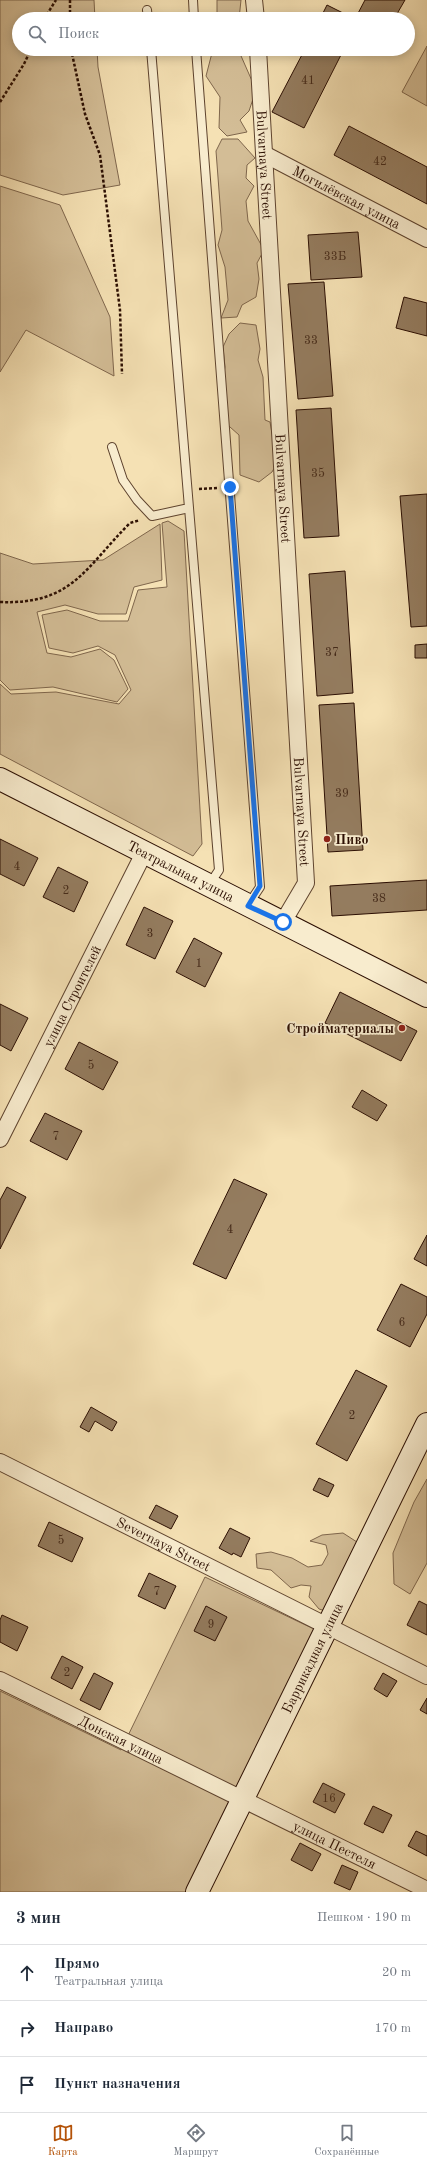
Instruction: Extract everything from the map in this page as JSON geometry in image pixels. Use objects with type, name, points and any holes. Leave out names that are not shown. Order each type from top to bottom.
[{"type":"street","points":[[254,0],[255,12]]},
{"type":"street","name":"Bulvarnaya Street","points":[[259,56],[266,155],[306,883],[283,922]]},
{"type":"street","name":"Могилёвская улица","points":[[266,155],[427,240]]},
{"type":"street","name":"Театральная улица","points":[[0,779],[427,996]]},
{"type":"street","name":"улица Строителей","points":[[0,1139],[144,853]]},
{"type":"street","name":"Баррикадная улица","points":[[197,1892],[328,1626],[372,1532],[427,1424]]},
{"type":"street","name":"Severnaya Street","points":[[0,1462],[427,1676]]},
{"type":"street","name":"Донская улица","points":[[0,1680],[242,1798]]},
{"type":"street","name":"улица Пестеля","points":[[242,1798],[427,1890]]},
{"type":"lane","points":[[193,0],[194,12]]},
{"type":"lane","points":[[152,56],[218,870],[209,885]]},
{"type":"lane","points":[[197,56],[260,886],[248,906]]},
{"type":"lane","points":[[112,447],[123,480],[137,500],[152,516],[189,508]]},
{"type":"path","points":[[48,12],[56,0]]},
{"type":"path","points":[[70,0],[70,12]]},
{"type":"path","points":[[0,102],[28,56]]},
{"type":"path","points":[[73,56],[85,114],[100,155],[120,310],[122,374]]},
{"type":"path","points":[[187,490],[230,487]]},
{"type":"path","points":[[0,602],[35,600],[62,591],[78,580],[130,523],[152,516]]},
{"type":"shaded area","points":[[0,0],[94,0],[95,12],[12,12],[12,56],[97,56],[98,67],[120,185],[63,195],[0,175]]},
{"type":"shaded area","points":[[217,0],[241,0],[240,12],[217,12]]},
{"type":"shaded area","points":[[427,46],[427,106],[402,92]]},
{"type":"shaded area","points":[[211,56],[241,56],[256,90],[249,111],[240,120],[247,132],[227,136],[219,128],[220,97],[206,76]]},
{"type":"shaded area","points":[[222,139],[238,139],[255,158],[247,165],[246,178],[254,186],[246,201],[248,221],[264,250],[257,263],[259,279],[256,297],[242,305],[237,317],[221,318],[228,300],[225,267],[218,245],[222,230],[216,151]]},
{"type":"shaded area","points":[[0,186],[60,205],[110,317],[114,376],[26,330],[0,372]]},
{"type":"shaded area","points":[[240,323],[256,325],[260,349],[258,360],[263,377],[265,420],[270,422],[277,463],[272,472],[259,482],[240,475],[239,435],[221,419],[220,396],[225,367],[223,347],[229,334]]},
{"type":"shaded area","points":[[168,521],[184,531],[202,844],[193,856],[0,754],[0,684],[11,694],[56,692],[119,704],[131,690],[115,655],[98,646],[73,653],[49,648],[42,615],[67,610],[100,621],[128,621],[138,590],[167,587],[162,523]]},
{"type":"shaded area","points":[[160,524],[162,580],[134,587],[126,614],[98,614],[65,605],[37,612],[47,653],[71,657],[100,649],[114,660],[128,689],[117,702],[53,687],[10,690],[0,680],[0,553],[33,564],[103,560]]},
{"type":"shaded area","points":[[427,1479],[427,1563],[410,1594],[394,1584],[393,1553],[414,1502]]},
{"type":"shaded area","points":[[343,1533],[360,1544],[329,1612],[319,1609],[309,1597],[311,1586],[301,1585],[291,1588],[271,1570],[257,1568],[256,1554],[271,1552],[292,1558],[308,1567],[322,1565],[328,1554],[326,1545],[310,1541],[322,1535]]},
{"type":"shaded area","points":[[205,1577],[318,1631],[187,1892],[0,1892],[0,1691],[121,1750]]},
{"type":"building","points":[[365,0],[405,0],[398,12],[359,12]]},
{"type":"building","points":[[327,5],[341,12],[324,12]]},
{"type":"building","points":[[301,56],[340,56],[304,128],[272,112]]},
{"type":"building","points":[[349,126],[427,167],[427,204],[334,155]]},
{"type":"building","points":[[358,232],[362,277],[311,280],[308,235]]},
{"type":"building","points":[[324,282],[333,396],[298,399],[288,284]]},
{"type":"building","points":[[404,297],[427,303],[427,336],[396,328]]},
{"type":"building","points":[[331,408],[339,536],[304,538],[296,410]]},
{"type":"building","points":[[427,494],[427,626],[411,627],[400,496]]},
{"type":"building","points":[[345,571],[353,693],[317,696],[309,574]]},
{"type":"building","points":[[427,644],[427,658],[415,658],[415,645]]},
{"type":"building","points":[[354,703],[363,850],[328,852],[319,705]]},
{"type":"building","points":[[0,839],[38,858],[24,886],[0,874]]},
{"type":"building","points":[[58,867],[88,882],[74,912],[43,897]]},
{"type":"building","points":[[427,880],[427,910],[332,916],[330,886]]},
{"type":"building","points":[[144,907],[173,921],[155,959],[126,945]]},
{"type":"building","points":[[194,938],[222,953],[205,987],[176,972]]},
{"type":"building","points":[[340,992],[417,1031],[401,1061],[325,1023]]},
{"type":"building","points":[[0,1004],[28,1018],[11,1051],[0,1045]]},
{"type":"building","points":[[79,1042],[118,1062],[103,1090],[65,1069]]},
{"type":"building","points":[[362,1090],[387,1105],[377,1121],[352,1107]]},
{"type":"building","points":[[45,1113],[82,1131],[67,1160],[30,1141]]},
{"type":"building","points":[[234,1179],[267,1194],[226,1279],[193,1264]]},
{"type":"building","points":[[7,1187],[26,1197],[0,1249],[0,1200]]},
{"type":"building","points":[[427,1235],[427,1266],[414,1259]]},
{"type":"building","points":[[401,1284],[427,1297],[427,1314],[410,1347],[377,1330]]},
{"type":"building","points":[[356,1370],[387,1386],[347,1461],[316,1444]]},
{"type":"building","points":[[91,1407],[117,1422],[112,1431],[95,1421],[89,1432],[80,1427]]},
{"type":"building","points":[[319,1478],[334,1485],[328,1497],[313,1490]]},
{"type":"building","points":[[156,1505],[178,1516],[171,1529],[149,1518]]},
{"type":"building","points":[[49,1522],[83,1538],[72,1562],[38,1546]]},
{"type":"building","points":[[230,1528],[250,1538],[241,1557],[233,1553],[232,1555],[219,1548]]},
{"type":"building","points":[[149,1573],[176,1586],[165,1609],[138,1596]]},
{"type":"building","points":[[419,1601],[427,1605],[427,1635],[407,1625]]},
{"type":"building","points":[[206,1606],[227,1617],[215,1641],[194,1631]]},
{"type":"building","points":[[2,1615],[28,1627],[17,1651],[0,1642],[0,1620]]},
{"type":"building","points":[[62,1656],[83,1667],[72,1689],[51,1678]]},
{"type":"building","points":[[94,1673],[113,1683],[100,1710],[80,1700]]},
{"type":"building","points":[[383,1673],[397,1681],[387,1697],[374,1689]]},
{"type":"building","points":[[427,1698],[427,1714],[420,1710]]},
{"type":"building","points":[[323,1783],[345,1794],[335,1813],[313,1802]]},
{"type":"building","points":[[373,1806],[392,1815],[383,1833],[364,1824]]},
{"type":"building","points":[[416,1831],[427,1836],[427,1856],[408,1846]]},
{"type":"building","points":[[300,1843],[321,1854],[312,1871],[291,1860]]},
{"type":"building","points":[[342,1865],[358,1872],[350,1890],[334,1883]]},
{"type":"place","name":"Пиво","points":[[327,839]]},
{"type":"place","name":"Стройматериалы","points":[[402,1028]]},
{"type":"route","points":[[230,487],[260,886],[248,906],[283,922]]}]
